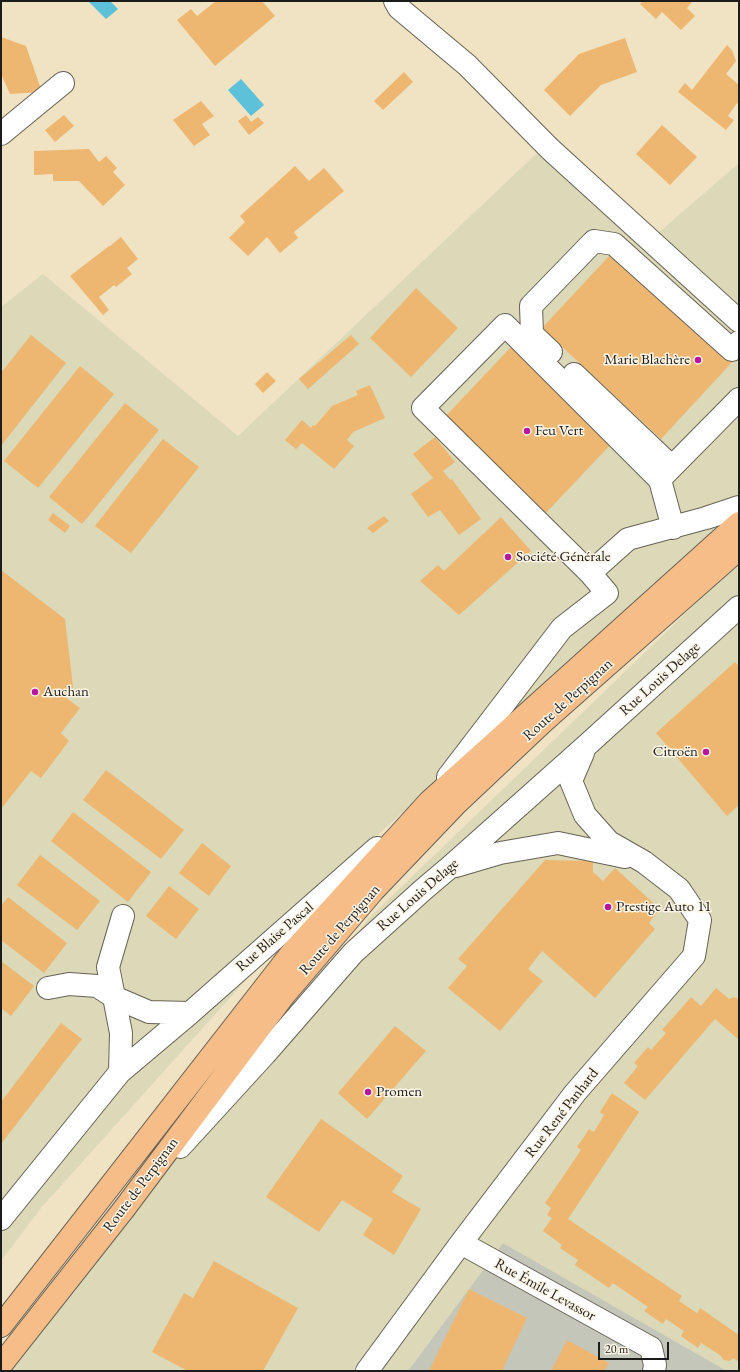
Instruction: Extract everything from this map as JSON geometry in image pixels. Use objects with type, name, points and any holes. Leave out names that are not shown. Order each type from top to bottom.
[{"type":"main road","name":"Route de Perpignan","points":[[1,1326],[290,955],[429,802],[739,523]]},
{"type":"main road","name":"Route de Perpignan","points":[[1,1365],[124,1209],[285,994],[378,886],[457,803],[544,720],[739,549]]},
{"type":"street","points":[[395,1],[399,8],[467,65],[550,149],[739,321]]},
{"type":"street","points":[[1,134],[63,83]]},
{"type":"street","points":[[673,528],[666,473],[532,334],[531,306],[594,241],[614,244],[732,350],[739,342]]},
{"type":"street","points":[[666,473],[504,325],[422,408],[590,572],[628,539],[673,528],[739,507]]},
{"type":"street","points":[[666,473],[739,399]]},
{"type":"street","name":"Rue Blaise Pascal","points":[[1,1219],[120,1072],[190,1013],[429,802],[562,628],[607,593],[590,572]]},
{"type":"street","name":"Rue Louis Delage","points":[[124,1209],[266,1054],[353,953],[738,609]]},
{"type":"street","name":"Rue René Panhard","points":[[367,1371],[461,1243],[575,1093],[694,956],[700,920],[679,889],[644,862],[609,842],[585,815],[571,781],[587,745]]},
{"type":"street","name":"Rue René Panhard","points":[[450,867],[500,853],[558,843],[611,853],[644,862]]},
{"type":"street","points":[[120,1072],[121,1033],[108,967],[123,916]]},
{"type":"street","points":[[48,988],[69,984],[97,986],[114,997],[149,1012],[190,1013]]},
{"type":"street","name":"Rue Émile Levassor","points":[[461,1243],[651,1348],[655,1365],[654,1371]]},
{"type":"shaded area","points":[[555,136],[657,234],[739,163],[739,507],[370,842],[41,1208],[1,1261],[1,307],[43,274],[238,436]]},
{"type":"shaded area","points":[[739,562],[739,1371],[727,1371],[503,1243],[408,1371],[8,1371],[42,1326],[370,917]]},
{"type":"shaded area","points":[[503,1243],[727,1371],[408,1371]]},
{"type":"water","points":[[88,1],[110,1],[118,9],[106,19]]},
{"type":"water","points":[[241,79],[264,105],[251,116],[228,90]]},
{"type":"building","points":[[216,1],[262,1],[275,16],[215,66],[177,20],[191,9],[197,16]]},
{"type":"building","points":[[643,1],[693,1],[687,8],[695,16],[681,30],[662,12],[656,19],[640,4]]},
{"type":"building","points":[[1,37],[26,46],[42,92],[10,94],[1,74]]},
{"type":"building","points":[[625,38],[637,72],[601,85],[570,116],[544,90],[579,54]]},
{"type":"building","points":[[727,45],[732,50],[736,61],[726,74],[739,85],[739,105],[737,103],[728,116],[734,120],[726,130],[678,92],[685,83],[692,90]]},
{"type":"building","points":[[404,72],[413,82],[383,110],[374,101]]},
{"type":"building","points":[[201,101],[214,116],[202,124],[210,135],[194,146],[173,120]]},
{"type":"building","points":[[64,115],[74,126],[55,142],[45,130]]},
{"type":"building","points":[[246,115],[251,122],[258,117],[264,123],[249,135],[238,121]]},
{"type":"building","points":[[662,125],[697,157],[670,185],[636,154]]},
{"type":"building","points":[[89,149],[99,162],[106,156],[117,168],[113,172],[125,185],[103,206],[79,181],[53,181],[53,174],[34,175],[34,151]]},
{"type":"building","points":[[295,166],[309,181],[324,168],[344,191],[294,232],[298,238],[280,253],[267,237],[248,256],[229,238],[245,222],[240,216]]},
{"type":"building","points":[[121,237],[138,259],[127,268],[132,274],[116,287],[114,285],[99,297],[109,310],[103,315],[70,276]]},
{"type":"building","points":[[610,255],[734,360],[661,439],[542,328]]},
{"type":"building","points":[[416,288],[458,328],[411,377],[370,338]]},
{"type":"building","points":[[31,335],[66,363],[1,446],[1,373]]},
{"type":"building","points":[[351,335],[359,344],[308,389],[299,379]]},
{"type":"building","name":"Feu Vert","points":[[511,347],[613,442],[543,516],[442,420]]},
{"type":"building","points":[[80,366],[114,394],[38,488],[4,461]]},
{"type":"building","points":[[267,372],[276,381],[263,393],[255,384]]},
{"type":"building","points":[[370,385],[385,418],[353,432],[347,440],[354,446],[334,469],[302,443],[296,449],[285,440],[302,420],[311,428],[313,425],[315,426],[332,406],[358,395],[356,391]]},
{"type":"building","points":[[125,403],[159,430],[82,524],[49,497]]},
{"type":"building","points":[[435,437],[455,462],[443,471],[450,480],[452,479],[481,519],[459,535],[440,510],[428,517],[411,494],[433,478],[413,454]]},
{"type":"building","points":[[163,439],[199,467],[131,553],[95,526]]},
{"type":"building","points":[[53,513],[70,526],[65,533],[48,520]]},
{"type":"building","points":[[384,516],[389,521],[373,533],[367,528]]},
{"type":"building","points":[[501,517],[531,551],[459,615],[420,581],[438,565],[444,571]]},
{"type":"building","name":"Auchan","points":[[1,570],[65,619],[73,687],[65,697],[80,708],[61,733],[69,741],[41,778],[31,771],[1,809]]},
{"type":"building","name":"Citroën","points":[[735,662],[739,666],[739,805],[727,816],[656,733]]},
{"type":"building","points":[[106,770],[184,830],[161,859],[83,800]]},
{"type":"building","points":[[73,812],[151,872],[128,902],[51,841]]},
{"type":"building","points":[[202,843],[231,866],[209,896],[179,873]]},
{"type":"building","points":[[40,855],[100,901],[77,930],[17,885]]},
{"type":"building","points":[[545,860],[593,861],[593,872],[603,881],[615,868],[660,909],[649,923],[655,929],[595,998],[542,951],[528,969],[543,981],[500,1031],[448,988],[467,966],[458,959]]},
{"type":"building","points":[[169,886],[199,909],[176,939],[146,916]]},
{"type":"building","points":[[8,897],[67,943],[44,973],[1,940],[1,906]]},
{"type":"building","points":[[1,961],[34,986],[11,1016],[1,1008]]},
{"type":"building","points":[[716,988],[729,999],[734,997],[739,999],[739,1040],[715,1019],[645,1100],[624,1083],[638,1066],[634,1063],[648,1047],[651,1050],[666,1033],[662,1030],[691,997],[701,1006]]},
{"type":"building","points":[[61,1023],[82,1039],[1,1144],[1,1102]]},
{"type":"building","points":[[395,1026],[426,1051],[367,1119],[338,1093]]},
{"type":"building","points":[[612,1093],[639,1112],[568,1219],[682,1296],[679,1301],[697,1313],[700,1308],[739,1335],[739,1362],[733,1358],[730,1361],[724,1360],[720,1355],[701,1343],[698,1348],[681,1336],[684,1331],[666,1319],[663,1324],[644,1311],[648,1307],[613,1283],[609,1288],[575,1265],[578,1260],[560,1248],[562,1245],[543,1231],[552,1218],[547,1215],[551,1208],[545,1203],[581,1150],[577,1147],[589,1129],[594,1132],[604,1115],[600,1112]]},
{"type":"building","points":[[321,1119],[403,1176],[392,1192],[421,1209],[394,1255],[363,1235],[373,1219],[342,1200],[319,1232],[266,1197]]},
{"type":"building","points":[[214,1261],[298,1308],[263,1371],[188,1371],[152,1352],[184,1293],[193,1298]]},
{"type":"building","points":[[469,1289],[527,1318],[502,1371],[429,1371]]},
{"type":"building","points":[[567,1340],[609,1363],[604,1371],[551,1371]]},
{"type":"place","name":"Marie Blachère","points":[[698,360]]},
{"type":"place","name":"Feu Vert","points":[[527,431]]},
{"type":"place","name":"Société Générale","points":[[508,557]]},
{"type":"place","name":"Auchan","points":[[35,692]]},
{"type":"place","name":"Citroën","points":[[706,752]]},
{"type":"place","name":"Prestige Auto 11","points":[[608,907]]},
{"type":"place","name":"Promen","points":[[368,1092]]}]
